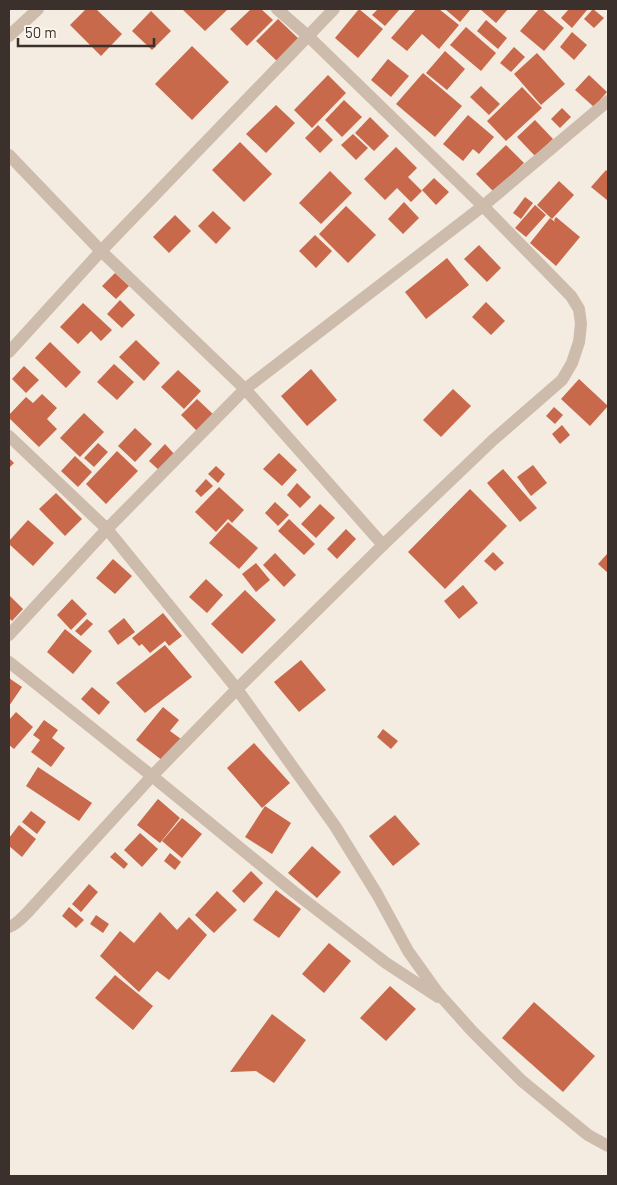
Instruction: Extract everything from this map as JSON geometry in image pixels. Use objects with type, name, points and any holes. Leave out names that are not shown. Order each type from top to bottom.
[{"type":"street","points":[[9,36],[38,9]]},
{"type":"street","points":[[9,927],[27,913],[152,776],[237,689],[383,545],[494,440],[562,380],[572,363],[579,342],[579,309],[572,296],[483,206],[308,36],[277,9]]},
{"type":"street","points":[[9,352],[101,251],[334,9]]},
{"type":"street","points":[[9,635],[107,529],[245,389],[483,206],[608,101]]},
{"type":"street","points":[[9,155],[101,251],[245,389],[383,545]]},
{"type":"street","points":[[9,436],[107,529],[237,689],[335,826],[377,894],[408,951],[438,993],[472,1031],[522,1081],[588,1135],[608,1146]]},
{"type":"street","points":[[9,662],[294,892],[386,963],[448,1004]]},
{"type":"building","points":[[86,9],[96,9],[122,34],[101,56],[70,25]]},
{"type":"building","points":[[182,9],[228,9],[205,31]]},
{"type":"building","points":[[251,9],[261,9],[273,20],[247,46],[230,29]]},
{"type":"building","points":[[359,9],[383,29],[358,58],[335,38]]},
{"type":"building","points":[[378,9],[400,9],[385,26],[372,15]]},
{"type":"building","points":[[416,9],[439,9],[459,25],[439,49],[422,34],[407,51],[391,38]]},
{"type":"building","points":[[445,9],[471,9],[460,22]]},
{"type":"building","points":[[480,9],[508,9],[496,23]]},
{"type":"building","points":[[539,9],[542,9],[564,28],[544,51],[520,31]]},
{"type":"building","points":[[569,9],[587,10],[572,28],[561,18]]},
{"type":"building","points":[[593,9],[604,18],[594,28],[584,19]]},
{"type":"building","points":[[151,11],[171,31],[152,50],[132,31]]},
{"type":"building","points":[[278,19],[301,41],[279,63],[256,41]]},
{"type":"building","points":[[486,20],[507,38],[498,49],[477,31]]},
{"type":"building","points":[[466,27],[496,53],[481,71],[450,45]]},
{"type":"building","points":[[572,32],[587,45],[574,60],[560,47]]},
{"type":"building","points":[[192,46],[229,82],[192,120],[155,84]]},
{"type":"building","points":[[514,47],[525,57],[511,72],[500,63]]},
{"type":"building","points":[[445,51],[465,69],[447,90],[426,73]]},
{"type":"building","points":[[537,53],[565,84],[541,105],[514,74]]},
{"type":"building","points":[[388,59],[409,76],[391,97],[371,80]]},
{"type":"building","points":[[423,73],[462,106],[435,137],[396,104]]},
{"type":"building","points":[[328,75],[346,93],[312,128],[294,110]]},
{"type":"building","points":[[589,75],[607,92],[594,107],[575,90]]},
{"type":"building","points":[[481,86],[500,104],[489,115],[470,97]]},
{"type":"building","points":[[522,87],[542,108],[506,141],[487,121]]},
{"type":"building","points":[[344,100],[362,117],[342,137],[325,120]]},
{"type":"building","points":[[276,105],[295,123],[266,153],[246,134]]},
{"type":"building","points":[[562,108],[571,117],[560,128],[551,119]]},
{"type":"building","points":[[468,115],[494,137],[479,154],[473,149],[463,161],[443,144]]},
{"type":"building","points":[[370,117],[389,136],[374,151],[355,133]]},
{"type":"building","points":[[535,120],[553,139],[535,156],[517,137]]},
{"type":"building","points":[[318,125],[333,140],[320,153],[305,138]]},
{"type":"building","points":[[353,134],[368,148],[356,160],[341,145]]},
{"type":"building","points":[[240,142],[272,174],[244,202],[212,170]]},
{"type":"building","points":[[506,145],[524,163],[494,192],[476,174]]},
{"type":"building","points":[[396,147],[417,168],[408,177],[422,191],[411,202],[397,188],[385,200],[364,179]]},
{"type":"building","points":[[606,170],[608,172],[607,200],[591,187]]},
{"type":"building","points":[[330,171],[352,193],[321,224],[299,203]]},
{"type":"building","points":[[434,178],[449,192],[436,205],[422,190]]},
{"type":"building","points":[[559,181],[574,195],[552,219],[537,205]]},
{"type":"building","points":[[525,197],[533,203],[521,219],[513,213]]},
{"type":"building","points":[[404,202],[419,218],[403,234],[388,219]]},
{"type":"building","points":[[535,205],[546,215],[526,237],[515,228]]},
{"type":"building","points":[[346,206],[376,235],[348,263],[319,234]]},
{"type":"building","points":[[213,211],[231,228],[216,244],[198,226]]},
{"type":"building","points":[[175,215],[191,231],[169,253],[153,237]]},
{"type":"building","points":[[556,217],[580,237],[556,266],[530,243],[550,218],[555,222]]},
{"type":"building","points":[[315,235],[332,251],[316,268],[299,251]]},
{"type":"building","points":[[479,245],[501,268],[487,282],[464,259]]},
{"type":"building","points":[[447,258],[469,285],[426,319],[405,292]]},
{"type":"building","points":[[115,273],[129,286],[116,299],[102,286]]},
{"type":"building","points":[[120,300],[135,315],[122,328],[107,314]]},
{"type":"building","points":[[486,302],[505,321],[491,335],[472,317]]},
{"type":"building","points":[[83,303],[112,330],[101,341],[91,331],[78,344],[60,327]]},
{"type":"building","points":[[136,340],[160,363],[144,381],[119,357]]},
{"type":"building","points":[[50,342],[81,372],[66,388],[35,358]]},
{"type":"building","points":[[114,364],[134,382],[117,400],[97,382]]},
{"type":"building","points":[[24,366],[39,380],[26,393],[12,379]]},
{"type":"building","points":[[311,369],[337,400],[307,426],[281,396]]},
{"type":"building","points":[[178,370],[201,391],[184,409],[161,387]]},
{"type":"building","points":[[579,379],[608,406],[590,426],[561,399]]},
{"type":"building","points":[[453,389],[471,406],[441,437],[423,420]]},
{"type":"building","points":[[42,394],[57,408],[47,419],[57,429],[39,447],[9,418],[9,415],[26,397],[33,403]]},
{"type":"building","points":[[197,399],[215,416],[199,433],[181,415]]},
{"type":"building","points":[[554,407],[563,415],[555,424],[546,416]]},
{"type":"building","points":[[84,413],[104,432],[80,457],[60,438]]},
{"type":"building","points":[[562,425],[570,435],[560,444],[552,434]]},
{"type":"building","points":[[135,428],[152,444],[135,462],[118,446]]},
{"type":"building","points":[[98,443],[108,452],[94,467],[84,458]]},
{"type":"building","points":[[165,444],[176,456],[161,472],[149,461]]},
{"type":"building","points":[[117,451],[138,471],[106,504],[86,484]]},
{"type":"building","points":[[279,453],[297,470],[282,486],[263,469]]},
{"type":"building","points":[[75,456],[92,472],[78,487],[61,471]]},
{"type":"building","points":[[9,458],[14,463],[9,468]]},
{"type":"building","points":[[533,465],[547,483],[531,496],[517,477]]},
{"type":"building","points":[[216,466],[225,474],[218,483],[208,474]]},
{"type":"building","points":[[503,469],[537,508],[520,522],[487,483]]},
{"type":"building","points":[[206,479],[213,486],[201,497],[195,491]]},
{"type":"building","points":[[297,483],[311,497],[300,508],[287,495]]},
{"type":"building","points":[[219,487],[244,510],[232,523],[228,519],[216,532],[195,512]]},
{"type":"building","points":[[470,489],[507,526],[445,589],[408,552]]},
{"type":"building","points":[[56,493],[82,519],[65,536],[39,509]]},
{"type":"building","points":[[275,502],[289,515],[278,526],[265,513]]},
{"type":"building","points":[[320,504],[335,518],[316,538],[301,524]]},
{"type":"building","points":[[289,519],[315,544],[304,555],[278,531]]},
{"type":"building","points":[[28,520],[54,543],[33,566],[9,544],[9,541]]},
{"type":"building","points":[[228,522],[258,548],[239,569],[209,543]]},
{"type":"building","points":[[346,529],[356,539],[337,559],[327,549]]},
{"type":"building","points":[[493,552],[504,563],[495,571],[484,561]]},
{"type":"building","points":[[275,553],[296,575],[284,587],[263,565]]},
{"type":"building","points":[[608,555],[608,573],[598,564]]},
{"type":"building","points":[[113,559],[132,576],[115,594],[96,578]]},
{"type":"building","points":[[256,563],[270,580],[256,592],[242,574]]},
{"type":"building","points":[[206,579],[223,595],[207,613],[189,597]]},
{"type":"building","points":[[463,585],[478,603],[459,619],[444,601]]},
{"type":"building","points":[[245,590],[276,620],[242,654],[211,624]]},
{"type":"building","points":[[9,595],[23,609],[12,621],[9,618]]},
{"type":"building","points":[[72,599],[87,614],[71,630],[57,615]]},
{"type":"building","points":[[163,613],[182,636],[169,646],[165,641],[150,653],[142,644],[139,646],[132,638]]},
{"type":"building","points":[[124,618],[135,632],[118,645],[108,631]]},
{"type":"building","points":[[87,619],[93,624],[81,636],[75,631]]},
{"type":"building","points":[[65,629],[92,651],[73,674],[47,652]]},
{"type":"building","points":[[165,645],[192,677],[145,713],[116,683]]},
{"type":"building","points":[[301,660],[326,690],[299,712],[274,682]]},
{"type":"building","points":[[9,678],[22,687],[9,706]]},
{"type":"building","points":[[92,687],[110,702],[99,715],[81,699]]},
{"type":"building","points":[[163,707],[179,720],[170,731],[181,739],[163,761],[136,740]]},
{"type":"building","points":[[16,712],[33,727],[14,749],[9,745],[9,720]]},
{"type":"building","points":[[44,720],[58,730],[52,738],[65,748],[51,767],[31,752],[40,740],[33,735]]},
{"type":"building","points":[[383,729],[398,741],[391,749],[377,737]]},
{"type":"building","points":[[254,743],[290,783],[262,808],[227,768]]},
{"type":"building","points":[[38,767],[92,803],[79,821],[26,786]]},
{"type":"building","points":[[158,799],[180,818],[160,843],[137,825]]},
{"type":"building","points":[[265,806],[291,823],[272,854],[245,837]]},
{"type":"building","points":[[31,811],[46,822],[37,834],[22,822]]},
{"type":"building","points":[[395,815],[420,844],[393,866],[369,836]]},
{"type":"building","points":[[182,818],[202,834],[182,858],[162,841]]},
{"type":"building","points":[[19,825],[36,839],[22,857],[9,846],[9,838]]},
{"type":"building","points":[[140,833],[158,849],[142,867],[124,850]]},
{"type":"building","points":[[312,846],[341,872],[317,898],[288,873]]},
{"type":"building","points":[[115,852],[128,864],[124,869],[110,857]]},
{"type":"building","points":[[170,853],[181,862],[175,870],[164,861]]},
{"type":"building","points":[[251,871],[263,883],[244,903],[232,891]]},
{"type":"building","points":[[89,884],[98,892],[81,912],[72,904]]},
{"type":"building","points":[[276,890],[301,909],[279,938],[253,920]]},
{"type":"building","points":[[217,891],[237,910],[214,933],[195,915]]},
{"type":"building","points":[[69,907],[84,920],[76,928],[62,916]]},
{"type":"building","points":[[160,912],[177,930],[189,917],[207,935],[169,980],[157,971],[139,992],[100,956],[120,931],[134,943]]},
{"type":"building","points":[[96,915],[109,924],[103,933],[90,924]]},
{"type":"building","points":[[329,943],[351,961],[324,993],[302,974]]},
{"type":"building","points":[[115,975],[153,1006],[133,1030],[95,998]]},
{"type":"building","points":[[390,986],[416,1009],[386,1041],[360,1018]]},
{"type":"building","points":[[534,1002],[595,1056],[563,1092],[502,1038]]},
{"type":"building","points":[[272,1014],[306,1040],[274,1083],[256,1071],[230,1072]]}]
